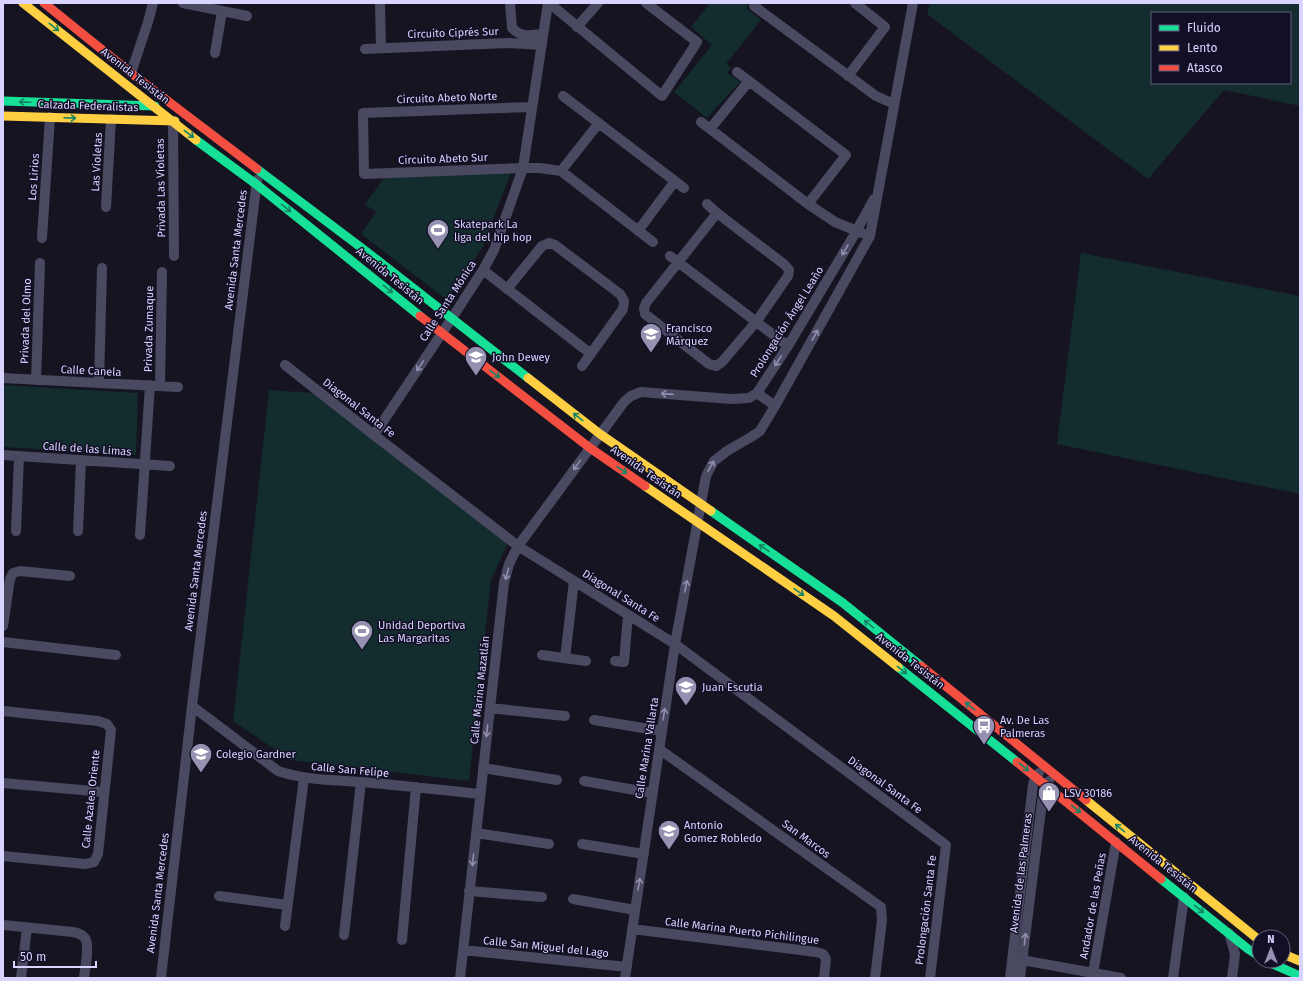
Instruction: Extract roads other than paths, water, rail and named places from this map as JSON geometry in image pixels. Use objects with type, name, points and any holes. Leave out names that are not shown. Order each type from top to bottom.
[{"type":"street","name":"Avenida Tesistán","points":[[23,3],[152,106],[256,184],[442,333],[590,448],[834,616],[1036,776],[1251,950]]},
{"type":"street","name":"Avenida Tesistán","points":[[44,3],[131,73],[258,168],[600,434],[843,602],[1251,934]]},
{"type":"street","points":[[131,73],[153,3]]},
{"type":"street","points":[[182,3],[247,16]]},
{"type":"street","points":[[380,3],[381,48]]},
{"type":"street","points":[[510,3],[512,28],[517,33],[524,35],[543,34]]},
{"type":"street","points":[[549,3],[662,96],[697,42],[646,3]]},
{"type":"street","name":"Calle Santa Mónica","points":[[374,436],[483,270],[494,250],[523,168],[549,3]]},
{"type":"street","points":[[577,27],[598,3]]},
{"type":"street","points":[[756,3],[754,6],[848,76],[876,96],[894,104]]},
{"type":"street","points":[[848,76],[885,27],[855,3]]},
{"type":"street","name":"Prolongación Ángel Leaño","points":[[698,522],[706,476],[714,461],[726,450],[760,431],[870,236],[913,3]]},
{"type":"street","points":[[215,53],[222,11]]},
{"type":"street","name":"Circuito Ciprés Sur","points":[[366,49],[508,43],[542,46]]},
{"type":"street","points":[[737,72],[846,155],[808,204]]},
{"type":"street","points":[[710,129],[749,81]]},
{"type":"street","points":[[563,96],[684,188]]},
{"type":"street","name":"Calzada Federalistas","points":[[3,101],[176,107]]},
{"type":"street","name":"Circuito Abeto Norte","points":[[364,174],[363,113],[532,107]]},
{"type":"street","name":"Calzada Federalistas","points":[[3,116],[197,122]]},
{"type":"street","name":"Los Lirios","points":[[42,238],[50,117]]},
{"type":"street","name":"Las Violetas","points":[[106,207],[111,119]]},
{"type":"street","name":"Privada Las Violetas","points":[[173,121],[174,256]]},
{"type":"street","points":[[701,122],[808,204],[835,222],[870,236]]},
{"type":"street","points":[[599,123],[561,171],[653,242]]},
{"type":"street","name":"Avenida Santa Mercedes","points":[[161,978],[192,706],[258,168]]},
{"type":"street","name":"Circuito Abeto Sur","points":[[364,174],[523,168],[540,168],[561,171]]},
{"type":"street","points":[[638,231],[676,181]]},
{"type":"street","name":"Prolongación Ángel Leaño","points":[[600,434],[624,402],[631,396],[641,392],[731,399],[749,398],[757,393],[788,346],[878,192]]},
{"type":"street","points":[[707,204],[785,265],[789,270],[788,276],[756,322],[722,362],[716,366],[710,364],[646,314],[644,308],[674,259],[717,213]]},
{"type":"street","points":[[507,288],[542,246],[548,243],[555,245],[620,294],[624,300],[624,309],[582,366]]},
{"type":"street","points":[[674,259],[788,346]]},
{"type":"street","name":"Privada del Olmo","points":[[36,380],[40,263]]},
{"type":"street","points":[[99,383],[102,268]]},
{"type":"street","points":[[483,270],[591,354]]},
{"type":"street","name":"Privada Zumaque","points":[[140,535],[144,464],[155,386],[162,272]]},
{"type":"street","name":"Diagonal Santa Fe","points":[[285,365],[374,436],[518,546],[675,644],[946,845]]},
{"type":"street","name":"Calle Canela","points":[[3,378],[178,387]]},
{"type":"street","points":[[757,393],[775,406]]},
{"type":"street","name":"Calle Marina Mazatlán","points":[[460,978],[504,584],[509,564],[518,546],[600,434]]},
{"type":"street","name":"Calle de las Limas","points":[[3,455],[170,466]]},
{"type":"street","points":[[16,531],[19,456]]},
{"type":"street","points":[[78,531],[81,460]]},
{"type":"street","name":"Calle Marina Vallarta","points":[[625,978],[675,644],[698,522]]},
{"type":"street","points":[[3,626],[10,579],[13,573],[20,571],[70,576]]},
{"type":"street","points":[[565,658],[574,581]]},
{"type":"street","points":[[615,661],[624,662],[628,615]]},
{"type":"street","points":[[3,642],[116,655]]},
{"type":"street","points":[[542,655],[586,661]]},
{"type":"street","name":"Calle San Felipe","points":[[192,706],[278,770],[290,775],[304,778],[480,794]]},
{"type":"street","points":[[490,708],[565,716]]},
{"type":"street","name":"Calle Azalea Oriente","points":[[3,711],[98,721],[107,724],[110,730],[98,854],[94,862],[85,864],[3,856]]},
{"type":"street","points":[[594,720],[662,731]]},
{"type":"street","name":"San Marcos","points":[[659,749],[881,908],[882,920],[875,978]]},
{"type":"street","points":[[1036,776],[1044,766]]},
{"type":"street","points":[[483,768],[557,780]]},
{"type":"street","name":"Avenida de las Palmeras","points":[[1010,978],[1017,960],[1043,794],[1046,785],[1054,775]]},
{"type":"street","name":"Avenida de las Palmeras","points":[[1020,978],[1017,960],[1033,784],[1036,776]]},
{"type":"street","points":[[285,926],[304,778]]},
{"type":"street","points":[[584,781],[652,793]]},
{"type":"street","points":[[344,935],[361,782]]},
{"type":"street","points":[[3,783],[104,792]]},
{"type":"street","points":[[402,940],[416,787]]},
{"type":"street","points":[[476,833],[549,844]]},
{"type":"street","name":"Andador de las Peñas","points":[[1093,973],[1116,842]]},
{"type":"street","points":[[582,844],[644,854]]},
{"type":"street","name":"Prolongación Santa Fe","points":[[930,978],[946,845]]},
{"type":"street","points":[[469,892],[542,897]]},
{"type":"street","points":[[219,896],[288,905]]},
{"type":"street","points":[[1173,978],[1184,897]]},
{"type":"street","points":[[573,899],[635,910]]},
{"type":"street","points":[[3,925],[80,934],[85,938],[87,945],[84,978]]},
{"type":"street","points":[[21,978],[27,928]]},
{"type":"street","name":"Calle Marina Puerto Pichilingue","points":[[632,929],[816,952],[823,954],[826,959],[824,978]]},
{"type":"street","points":[[1229,933],[1235,954],[1232,978]]},
{"type":"street","name":"Calle San Miguel del Lago","points":[[463,950],[627,967]]},
{"type":"street","points":[[1017,960],[1121,978]]},
{"type":"street","points":[[1284,969],[1300,976]]},
{"type":"place","name":"Skatepark La liga del hip hop","points":[[438,250]]},
{"type":"place","name":"Francisco Márquez","points":[[651,354]]},
{"type":"place","name":"John Dewey","points":[[476,376]]},
{"type":"place","name":"Unidad Deportiva Las Margaritas","points":[[362,650]]},
{"type":"place","name":"Juan Escutia","points":[[686,706]]},
{"type":"place","name":"Av. De Las Palmeras","points":[[984,746]]},
{"type":"place","name":"Colegio Gardner","points":[[201,774]]},
{"type":"place","name":"LSV 30186","points":[[1049,812]]},
{"type":"place","name":"Antonio Gomez Robledo","points":[[669,850]]}]
